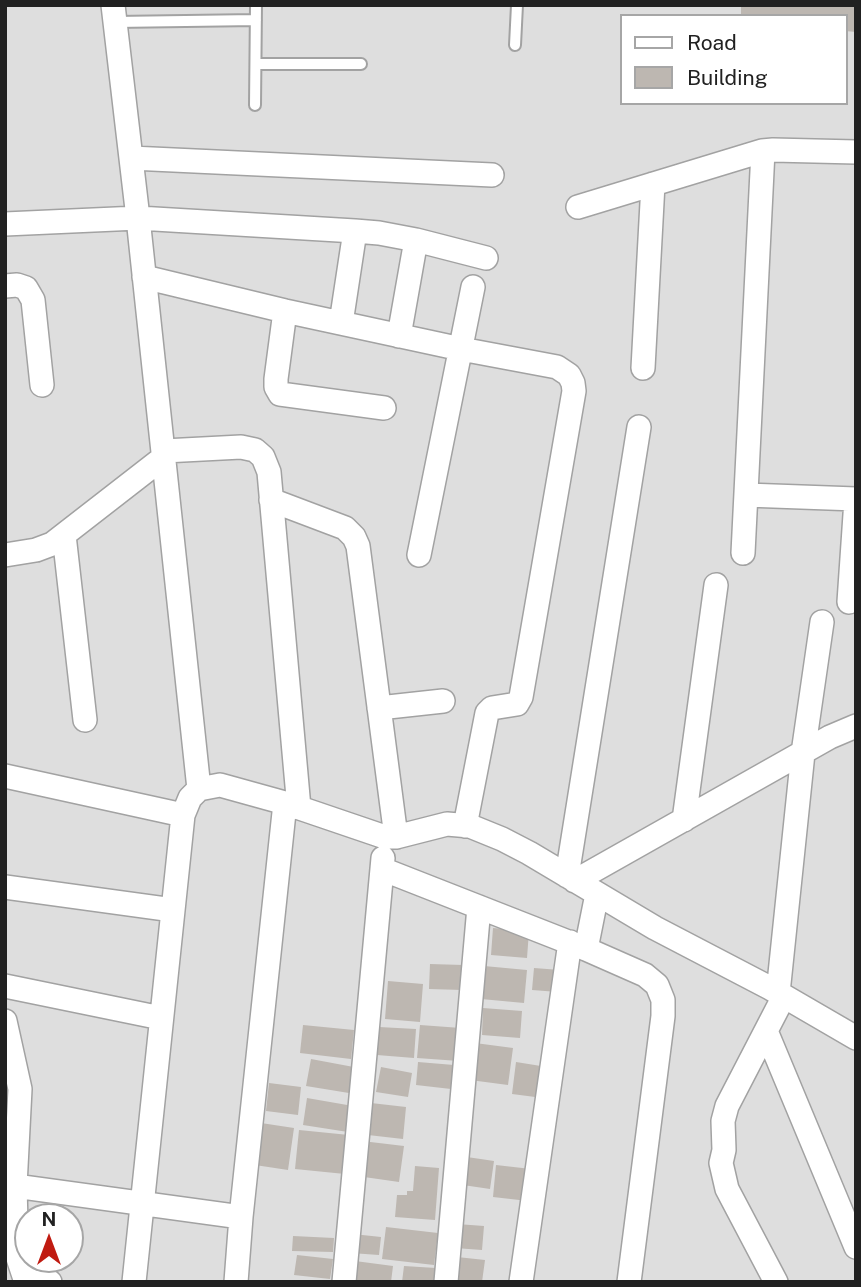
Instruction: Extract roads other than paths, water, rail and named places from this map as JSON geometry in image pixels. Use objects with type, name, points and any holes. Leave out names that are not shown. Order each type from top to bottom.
[{"type":"street","points":[[114,14],[199,789]]},
{"type":"street","points":[[578,207],[773,150],[856,152]]},
{"type":"street","points":[[743,553],[763,152]]},
{"type":"street","points":[[131,158],[492,175]]},
{"type":"street","points":[[643,368],[653,184]]},
{"type":"street","points":[[5,224],[138,218],[355,231],[416,240],[486,258]]},
{"type":"street","points":[[341,323],[355,231]]},
{"type":"street","points":[[399,336],[416,240]]},
{"type":"street","points":[[144,277],[399,336],[557,367],[569,375],[574,391],[520,697],[517,704],[492,708],[487,713],[465,826]]},
{"type":"street","points":[[5,286],[17,285],[26,288],[33,300],[42,385]]},
{"type":"street","points":[[419,555],[473,287]]},
{"type":"street","points":[[285,311],[276,379],[280,394],[384,408]]},
{"type":"street","points":[[571,878],[639,427]]},
{"type":"street","points":[[5,555],[36,550],[52,544],[164,454],[241,447],[255,450],[263,457],[269,472],[292,805],[241,1217],[236,1282]]},
{"type":"street","points":[[746,495],[856,499],[849,603]]},
{"type":"street","points":[[271,500],[345,528],[354,537],[358,546],[379,708],[391,837],[382,869],[344,1282]]},
{"type":"street","points":[[64,535],[85,720]]},
{"type":"street","points":[[684,820],[716,585]]},
{"type":"street","points":[[776,1282],[727,1189],[721,1163],[724,1150],[723,1121],[727,1107],[766,1031],[781,995],[803,753],[822,622]]},
{"type":"street","points":[[379,708],[443,701]]},
{"type":"street","points":[[571,878],[684,820],[830,737],[856,726]]},
{"type":"street","points":[[5,776],[183,815]]},
{"type":"street","points":[[134,1282],[183,815],[190,797],[199,789],[220,785],[391,837],[447,824],[470,826],[502,839],[655,929],[856,1038]]},
{"type":"street","points":[[382,869],[578,946],[645,975],[657,985],[663,1000],[663,1016],[629,1282]]},
{"type":"street","points":[[5,887],[173,910]]},
{"type":"street","points":[[521,1282],[578,946],[597,894]]},
{"type":"street","points":[[446,1282],[479,907]]},
{"type":"street","points":[[5,986],[162,1018]]},
{"type":"street","points":[[5,1021],[20,1089],[16,1203]]},
{"type":"street","points":[[766,1031],[856,1247]]},
{"type":"street","points":[[15,1186],[241,1217]]},
{"type":"street","points":[[27,1273],[50,1282]]},
{"type":"lane","points":[[255,105],[256,5]]},
{"type":"lane","points":[[515,45],[517,5]]},
{"type":"lane","points":[[114,14],[256,20]]},
{"type":"lane","points":[[256,64],[361,64]]}]
